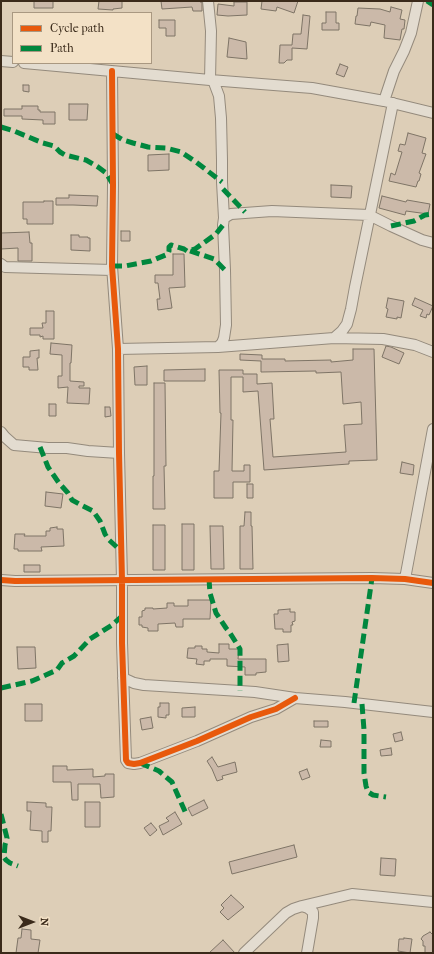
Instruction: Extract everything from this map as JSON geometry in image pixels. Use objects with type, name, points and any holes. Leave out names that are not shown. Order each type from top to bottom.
[{"type":"street","points":[[208,1],[211,31],[212,80],[221,109],[222,182],[226,213],[223,225],[226,325],[224,338],[218,347]]},
{"type":"street","points":[[334,338],[347,324],[349,316],[370,215],[394,71],[411,33],[418,1]]},
{"type":"street","points":[[1,61],[12,62]]},
{"type":"street","points":[[35,64],[312,88],[389,102],[433,113]]},
{"type":"street","points":[[112,71],[112,270],[118,349],[123,678],[126,760],[128,763],[140,763],[197,741],[251,717],[276,709],[294,698]]},
{"type":"street","points":[[226,213],[272,211],[370,215],[422,240],[433,243]]},
{"type":"street","points":[[1,264],[5,267],[112,270]]},
{"type":"street","points":[[118,349],[218,347],[334,338],[383,338],[415,344],[433,352]]},
{"type":"street","points":[[405,579],[433,429]]},
{"type":"street","points":[[1,432],[14,445],[119,453]]},
{"type":"street","points":[[1,580],[372,578],[405,579],[433,583]]},
{"type":"street","points":[[123,678],[134,683],[144,685],[255,692],[294,698],[346,702],[433,712]]},
{"type":"street","points":[[244,953],[286,913],[302,906],[352,894],[433,902]]},
{"type":"street","points":[[302,906],[308,908],[312,912],[313,918],[307,953]]},
{"type":"building","points":[[34,1],[53,1],[53,8],[34,8]]},
{"type":"building","points":[[99,1],[122,1],[122,8],[113,10],[98,9]]},
{"type":"building","points":[[161,1],[200,1],[202,2],[202,11],[193,11],[192,7],[162,9]]},
{"type":"building","points":[[262,1],[298,1],[294,13],[277,7],[276,11],[261,9]]},
{"type":"building","points":[[234,2],[247,2],[247,15],[217,15],[218,4],[234,6]]},
{"type":"building","points":[[391,7],[402,10],[400,19],[405,20],[404,29],[402,29],[400,40],[384,38],[385,25],[371,22],[370,26],[355,24],[358,8],[380,9],[390,12]]},
{"type":"building","points":[[326,12],[336,12],[336,23],[339,23],[339,30],[322,30],[322,23],[326,23]]},
{"type":"building","points":[[303,15],[310,16],[307,49],[292,48],[292,60],[279,63],[280,45],[292,45],[293,34],[301,34]]},
{"type":"building","points":[[159,20],[175,20],[175,36],[166,36],[166,28],[159,28]]},
{"type":"building","points":[[229,38],[246,42],[247,59],[227,57]]},
{"type":"building","points":[[340,64],[348,67],[344,77],[336,74]]},
{"type":"building","points":[[23,85],[29,85],[29,92],[23,91]]},
{"type":"building","points":[[69,104],[88,104],[87,120],[69,120]]},
{"type":"building","points":[[22,106],[38,106],[38,110],[40,110],[40,112],[55,112],[55,124],[43,124],[43,120],[22,119],[22,116],[4,116],[4,109],[22,109]]},
{"type":"building","points":[[408,133],[426,138],[422,153],[426,154],[416,187],[389,181],[391,173],[395,175],[402,152],[398,151],[400,144],[405,145]]},
{"type":"building","points":[[169,154],[169,170],[148,171],[148,155]]},
{"type":"building","points":[[331,185],[352,186],[351,198],[331,197]]},
{"type":"building","points":[[69,195],[98,196],[97,206],[56,205],[56,198],[69,198]]},
{"type":"building","points":[[382,196],[406,202],[407,200],[430,204],[428,214],[406,211],[405,215],[379,208]]},
{"type":"building","points":[[53,201],[53,224],[27,224],[27,219],[23,219],[23,202]]},
{"type":"building","points":[[121,231],[130,231],[130,241],[121,241]]},
{"type":"building","points":[[29,232],[30,243],[32,243],[32,261],[18,261],[18,248],[1,249],[1,233]]},
{"type":"building","points":[[71,235],[79,235],[79,237],[90,238],[90,251],[71,250]]},
{"type":"building","points":[[173,254],[184,254],[185,287],[169,288],[172,308],[158,310],[157,299],[160,299],[158,283],[155,283],[155,275],[173,275]]},
{"type":"building","points":[[388,298],[404,301],[401,318],[397,317],[397,319],[386,317]]},
{"type":"building","points":[[415,298],[433,306],[426,318],[420,316],[423,310],[412,305]]},
{"type":"building","points":[[46,311],[54,311],[54,339],[43,339],[43,336],[40,337],[40,335],[30,335],[30,328],[43,328],[42,323],[46,323]]},
{"type":"building","points":[[51,343],[72,345],[70,381],[84,382],[84,386],[79,386],[79,388],[90,388],[89,404],[67,403],[68,387],[58,388],[58,376],[62,376],[62,355],[50,354]]},
{"type":"building","points":[[386,346],[404,353],[399,364],[382,357]]},
{"type":"building","points":[[353,349],[374,349],[377,460],[349,461],[349,464],[264,470],[258,391],[243,392],[243,377],[231,377],[231,420],[233,420],[232,471],[244,471],[244,465],[250,465],[250,482],[233,482],[233,498],[214,498],[214,471],[219,471],[221,413],[219,370],[243,370],[243,374],[257,374],[257,384],[272,383],[274,419],[270,419],[273,457],[346,452],[344,425],[362,424],[361,402],[343,404],[341,372],[261,372],[261,361],[240,360],[240,354],[262,355],[262,359],[285,359],[285,361],[331,360],[331,362],[353,360]]},
{"type":"building","points":[[39,350],[39,358],[37,358],[38,370],[29,370],[29,367],[23,367],[23,357],[30,357],[30,351]]},
{"type":"building","points":[[147,366],[147,385],[135,385],[134,367]]},
{"type":"building","points":[[205,369],[205,381],[164,381],[164,370]]},
{"type":"building","points":[[154,383],[165,383],[165,509],[153,509]]},
{"type":"building","points":[[49,404],[56,404],[56,416],[49,416]]},
{"type":"building","points":[[105,407],[110,407],[111,416],[105,417]]},
{"type":"building","points":[[402,462],[414,465],[413,475],[400,473]]},
{"type":"building","points":[[247,484],[253,484],[253,498],[247,498]]},
{"type":"building","points":[[46,492],[63,494],[61,508],[45,506]]},
{"type":"building","points":[[245,512],[251,512],[253,569],[240,569],[240,526],[244,526]]},
{"type":"building","points":[[182,524],[194,524],[194,570],[182,570]]},
{"type":"building","points":[[153,525],[165,525],[165,570],[153,570]]},
{"type":"building","points":[[210,526],[223,526],[224,569],[211,569]]},
{"type":"building","points":[[57,527],[57,529],[63,529],[64,546],[41,547],[42,551],[18,551],[18,549],[14,549],[15,534],[25,534],[24,536],[46,536],[46,531],[50,531],[50,528]]},
{"type":"building","points":[[24,565],[40,565],[40,572],[24,572]]},
{"type":"building","points":[[188,600],[211,600],[210,619],[183,619],[183,627],[176,627],[175,623],[158,624],[158,631],[148,631],[148,628],[139,625],[139,617],[142,617],[142,611],[145,610],[145,608],[167,608],[167,603],[174,603],[174,606],[188,606]]},
{"type":"building","points":[[290,609],[290,612],[295,612],[295,621],[292,622],[293,625],[291,625],[291,632],[283,632],[283,629],[275,629],[274,614],[278,614],[278,610]]},
{"type":"building","points":[[219,644],[229,644],[229,649],[239,649],[238,659],[266,659],[266,672],[256,673],[256,675],[245,675],[245,667],[227,666],[227,659],[210,659],[210,661],[204,661],[204,665],[196,664],[197,659],[187,658],[188,648],[202,646],[202,649],[207,649],[207,652],[219,653]]},
{"type":"building","points":[[288,644],[289,661],[278,662],[277,645]]},
{"type":"building","points":[[17,647],[35,647],[36,668],[18,669]]},
{"type":"building","points":[[160,703],[169,703],[169,715],[166,715],[166,718],[158,717],[158,707],[160,707]]},
{"type":"building","points":[[25,704],[42,704],[42,721],[25,721]]},
{"type":"building","points":[[195,707],[195,717],[182,717],[182,708]]},
{"type":"building","points":[[151,717],[153,728],[142,730],[140,719]]},
{"type":"building","points":[[314,721],[328,721],[328,727],[314,727]]},
{"type":"building","points":[[401,732],[403,740],[395,742],[393,734]]},
{"type":"building","points":[[321,740],[331,741],[331,747],[320,747]]},
{"type":"building","points":[[391,748],[392,755],[381,756],[380,750]]},
{"type":"building","points":[[212,757],[218,767],[235,762],[237,772],[222,776],[223,779],[217,781],[207,761]]},
{"type":"building","points":[[53,766],[67,766],[67,770],[93,769],[93,777],[105,776],[105,774],[114,774],[114,797],[101,798],[100,784],[78,784],[78,800],[72,800],[71,782],[53,782]]},
{"type":"building","points":[[307,769],[310,777],[302,780],[299,772]]},
{"type":"building","points":[[204,800],[208,808],[192,816],[188,808]]},
{"type":"building","points":[[27,802],[46,803],[46,807],[52,807],[51,831],[48,831],[48,842],[42,842],[42,831],[30,830],[31,811],[27,811]]},
{"type":"building","points":[[85,802],[100,802],[100,827],[85,827]]},
{"type":"building","points":[[175,812],[182,824],[163,835],[159,826],[169,821],[166,818]]},
{"type":"building","points":[[151,823],[157,830],[150,836],[144,828]]},
{"type":"building","points":[[294,845],[297,857],[232,874],[229,862]]},
{"type":"building","points":[[381,858],[396,859],[395,876],[380,875]]},
{"type":"building","points":[[231,895],[244,907],[228,920],[220,912],[224,908],[221,905]]},
{"type":"building","points":[[22,929],[31,930],[31,939],[40,940],[38,953],[16,953],[18,938],[21,938]]},
{"type":"building","points":[[430,932],[433,935],[433,953],[425,953],[425,946],[423,946],[423,941],[421,939]]},
{"type":"building","points":[[399,939],[412,939],[410,953],[398,951]]},
{"type":"building","points":[[223,940],[235,953],[209,953]]},
{"type":"marked path","points":[[427,1],[433,5]]},
{"type":"marked path","points":[[1,127],[54,146],[65,155],[86,160],[106,173],[112,183]]},
{"type":"marked path","points":[[113,134],[123,140],[148,147],[166,148],[181,152],[222,182]]},
{"type":"marked path","points":[[223,189],[245,212]]},
{"type":"marked path","points":[[391,226],[414,221],[425,215],[433,214]]},
{"type":"marked path","points":[[112,266],[125,266],[151,261],[168,254],[169,247],[171,245],[187,251],[195,249],[216,234],[223,225]]},
{"type":"marked path","points":[[190,251],[214,259],[225,270]]},
{"type":"marked path","points":[[40,447],[48,467],[72,500],[93,511],[100,521],[108,539],[121,551]]},
{"type":"marked path","points":[[354,703],[372,578]]},
{"type":"marked path","points":[[209,579],[210,593],[216,613],[240,649],[240,691]]},
{"type":"marked path","points":[[1,688],[32,681],[57,670],[62,663],[74,656],[90,639],[112,625],[122,616]]},
{"type":"marked path","points":[[362,704],[364,730],[364,773],[366,786],[368,792],[373,795],[386,797]]},
{"type":"marked path","points":[[140,763],[159,771],[172,782],[187,816]]},
{"type":"marked path","points":[[1,814],[7,838],[4,857],[10,863],[18,866]]},
{"type":"cycle path","points":[[112,71],[112,266],[118,349],[122,643],[126,760],[128,763],[140,763],[197,741],[251,717],[276,709],[295,698]]},
{"type":"cycle path","points":[[1,580],[372,578],[405,579],[433,583]]}]
